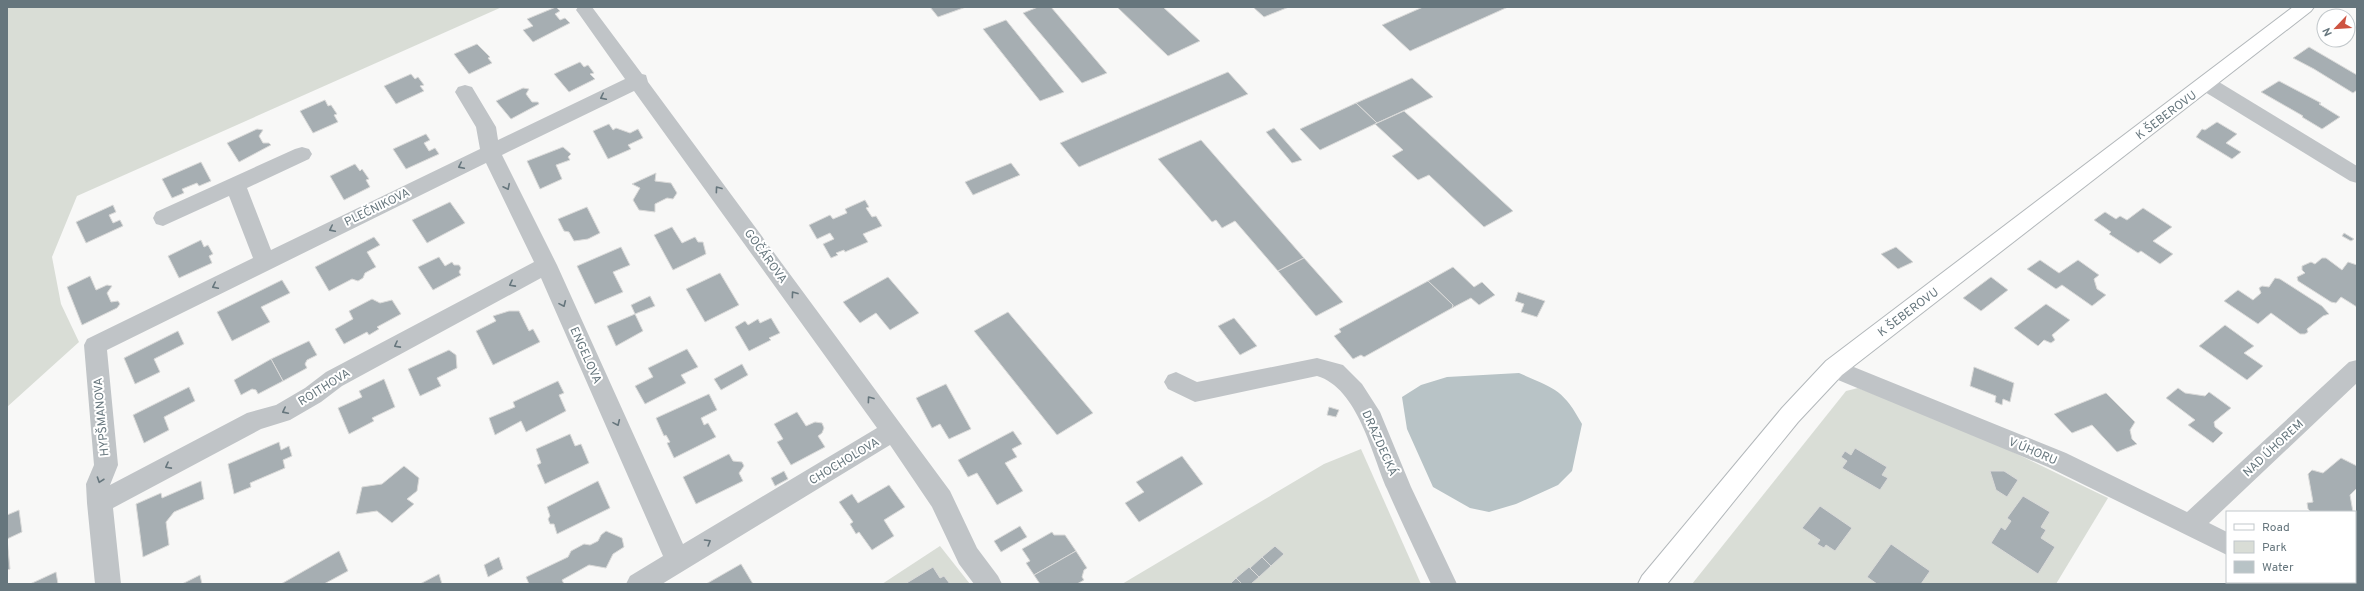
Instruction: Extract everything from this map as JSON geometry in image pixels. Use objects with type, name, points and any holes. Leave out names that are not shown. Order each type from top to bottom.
[{"type":"street","name":"K ŠEBEROVU","points":[[1651,584],[1790,415],[1834,368],[2207,84],[2305,7]]},
{"type":"street","name":"GOČÁROVA","points":[[585,10],[639,80],[893,431]]},
{"type":"street","name":"PLEČNIKOVA","points":[[95,344],[639,80]]},
{"type":"street","points":[[2207,84],[2357,176]]},
{"type":"street","points":[[465,92],[486,127],[490,152]]},
{"type":"street","name":"ENGELOVA","points":[[490,152],[546,266],[678,560]]},
{"type":"street","points":[[163,218],[302,154]]},
{"type":"street","points":[[235,185],[265,261]]},
{"type":"street","name":"ROITHOVA","points":[[99,503],[255,420],[282,413],[313,395],[334,379],[546,266]]},
{"type":"street","name":"HYPŠMANOVA","points":[[95,344],[106,465],[98,484],[99,503],[108,584]]},
{"type":"street","name":"DRAZDECKÁ","points":[[1176,382],[1195,392],[1284,375],[1317,367],[1335,372],[1354,391],[1372,419],[1399,488],[1444,584]]},
{"type":"street","name":"V ÚHORU","points":[[1834,368],[2057,460],[2226,544]]},
{"type":"street","name":"NAD ÚHOREM","points":[[2189,526],[2357,369]]},
{"type":"street","points":[[893,431],[941,499],[968,556],[989,584]]},
{"type":"street","name":"CHOCHOLOVA","points":[[639,584],[893,431]]},
{"type":"green space","points":[[7,7],[502,7],[77,196],[52,257],[61,304],[79,342],[7,407]]},
{"type":"green space","points":[[1858,388],[1955,424],[2108,498],[2056,584],[1692,584],[1846,391]]},
{"type":"green space","points":[[1361,449],[1421,584],[1122,584],[1324,464]]},
{"type":"green space","points":[[940,546],[970,584],[882,584]]},
{"type":"water","points":[[1519,373],[1557,391],[1569,404],[1582,424],[1572,471],[1558,485],[1516,504],[1489,512],[1470,508],[1433,487],[1407,429],[1402,397],[1421,385],[1447,377]]},
{"type":"building","points":[[556,7],[560,11],[555,14],[560,20],[565,18],[570,23],[533,42],[523,30],[533,26],[527,19]]},
{"type":"building","points":[[930,7],[966,7],[938,17]]},
{"type":"building","points":[[1038,7],[1051,7],[1107,73],[1082,83],[1023,13]]},
{"type":"building","points":[[1117,7],[1163,7],[1200,41],[1168,56]]},
{"type":"building","points":[[1253,7],[1289,7],[1264,17]]},
{"type":"building","points":[[1423,7],[1508,7],[1410,51],[1382,25]]},
{"type":"building","points":[[1006,20],[1064,92],[1040,101],[983,29]]},
{"type":"building","points":[[477,44],[490,57],[488,58],[492,63],[469,74],[454,54]]},
{"type":"building","points":[[2309,47],[2357,75],[2357,90],[2353,93],[2293,58]]},
{"type":"building","points":[[580,62],[584,67],[588,65],[594,73],[590,74],[595,79],[569,92],[554,74]]},
{"type":"building","points":[[1228,72],[1248,94],[1079,167],[1060,143]]},
{"type":"building","points":[[411,74],[415,79],[418,77],[424,85],[420,86],[424,91],[396,104],[384,86]]},
{"type":"building","points":[[1412,78],[1433,97],[1377,123],[1356,103]]},
{"type":"building","points":[[2279,81],[2321,103],[2319,104],[2340,117],[2322,129],[2302,117],[2303,116],[2261,92]]},
{"type":"building","points":[[523,88],[529,89],[526,94],[532,102],[538,102],[539,104],[511,119],[496,101]]},
{"type":"building","points":[[325,100],[328,106],[331,105],[337,114],[334,115],[338,122],[313,133],[300,111]]},
{"type":"building","points":[[1356,103],[1377,123],[1320,150],[1300,129]]},
{"type":"building","points":[[1404,111],[1513,211],[1484,227],[1429,175],[1418,180],[1392,156],[1403,150],[1375,124]]},
{"type":"building","points":[[2217,122],[2237,134],[2226,143],[2241,152],[2232,159],[2196,137],[2202,129],[2205,130]]},
{"type":"building","points":[[609,124],[613,130],[616,128],[630,133],[638,129],[643,138],[628,145],[631,149],[608,159],[593,131]]},
{"type":"building","points":[[1274,128],[1302,160],[1292,163],[1266,132]]},
{"type":"building","points":[[257,129],[263,130],[259,136],[263,143],[269,143],[271,145],[239,162],[227,143]]},
{"type":"building","points":[[426,134],[430,140],[424,143],[429,151],[435,148],[439,154],[406,169],[393,149]]},
{"type":"building","points":[[1201,140],[1304,258],[1278,271],[1235,221],[1222,228],[1216,220],[1212,222],[1158,159]]},
{"type":"building","points":[[563,147],[571,154],[568,157],[570,160],[556,165],[562,179],[540,189],[527,161]]},
{"type":"building","points":[[201,162],[211,181],[199,186],[197,183],[182,189],[184,193],[172,198],[162,179]]},
{"type":"building","points":[[1011,163],[1020,175],[973,195],[965,182]]},
{"type":"building","points":[[355,164],[360,171],[362,169],[369,179],[366,180],[370,187],[344,200],[330,176]]},
{"type":"building","points":[[656,173],[655,181],[671,183],[677,193],[673,199],[667,198],[655,204],[655,212],[639,210],[633,200],[640,188],[632,184]]},
{"type":"building","points":[[865,200],[869,207],[866,208],[872,217],[876,216],[882,226],[863,234],[868,242],[845,252],[844,250],[836,253],[838,255],[831,258],[823,244],[834,239],[830,233],[817,239],[809,225],[830,215],[833,219],[847,213],[845,209]]},
{"type":"building","points":[[450,202],[465,223],[427,243],[412,220]]},
{"type":"building","points":[[113,205],[116,212],[109,215],[113,223],[120,220],[123,226],[86,243],[76,222]]},
{"type":"building","points":[[587,207],[600,233],[588,239],[574,241],[569,232],[564,231],[558,219]]},
{"type":"building","points":[[2143,208],[2172,227],[2153,241],[2173,254],[2160,264],[2141,251],[2138,253],[2109,234],[2111,232],[2094,220],[2105,212],[2116,219],[2120,216],[2127,220]]},
{"type":"building","points":[[672,227],[682,243],[695,237],[698,242],[703,242],[706,254],[673,270],[654,235]]},
{"type":"building","points":[[2344,233],[2354,239],[2351,241],[2342,236]]},
{"type":"building","points":[[374,237],[380,245],[367,252],[376,267],[365,273],[363,278],[358,281],[352,279],[329,291],[315,267]]},
{"type":"building","points":[[201,240],[204,247],[208,245],[213,254],[209,256],[212,263],[179,278],[168,256]]},
{"type":"building","points":[[621,247],[630,265],[613,272],[623,292],[595,304],[577,266]]},
{"type":"building","points":[[1896,247],[1913,262],[1898,269],[1881,254]]},
{"type":"building","points":[[439,257],[445,266],[452,262],[454,265],[459,265],[461,268],[459,272],[461,275],[433,290],[418,267]]},
{"type":"building","points":[[1304,258],[1343,302],[1316,316],[1278,271]]},
{"type":"building","points":[[2322,258],[2326,258],[2342,270],[2348,262],[2357,265],[2357,307],[2341,297],[2336,303],[2331,302],[2298,281],[2297,277],[2305,273],[2302,270],[2302,266],[2311,262],[2315,264]]},
{"type":"building","points":[[2040,260],[2059,273],[2078,260],[2099,275],[2094,279],[2097,289],[2106,295],[2092,306],[2062,285],[2056,289],[2027,269]]},
{"type":"building","points":[[1453,267],[1474,287],[1482,282],[1495,295],[1479,305],[1471,298],[1452,308],[1453,305],[1428,281]]},
{"type":"building","points":[[720,273],[739,305],[705,322],[686,289]]},
{"type":"building","points":[[90,276],[96,290],[107,285],[112,286],[107,293],[111,302],[118,301],[120,304],[117,308],[82,325],[67,287]]},
{"type":"building","points":[[888,277],[919,313],[890,330],[876,313],[860,323],[843,302]]},
{"type":"building","points":[[1991,277],[2008,290],[1981,311],[1963,298]]},
{"type":"building","points":[[2275,278],[2280,279],[2322,306],[2329,314],[2323,316],[2307,329],[2308,332],[2305,334],[2300,334],[2271,313],[2258,324],[2224,301],[2238,290],[2253,300],[2261,293],[2259,288],[2262,286],[2269,287]]},
{"type":"building","points":[[282,280],[290,293],[261,307],[270,322],[232,341],[217,312]]},
{"type":"building","points":[[1428,281],[1453,305],[1452,308],[1364,357],[1361,355],[1353,359],[1334,336],[1341,332],[1339,329]]},
{"type":"building","points":[[1518,292],[1545,301],[1537,317],[1521,312],[1524,304],[1515,301]]},
{"type":"building","points":[[650,296],[655,306],[635,314],[631,305]]},
{"type":"building","points":[[372,299],[380,303],[392,300],[401,314],[377,327],[379,329],[369,335],[367,332],[344,344],[335,329],[353,319],[349,311]]},
{"type":"building","points":[[2046,304],[2070,320],[2052,335],[2055,340],[2051,343],[2044,340],[2038,346],[2014,328]]},
{"type":"building","points":[[509,311],[519,311],[529,331],[533,329],[540,342],[493,365],[476,331],[496,321],[493,316]]},
{"type":"building","points":[[1008,312],[1093,413],[1057,435],[974,331]]},
{"type":"building","points":[[635,314],[643,331],[616,346],[607,326]]},
{"type":"building","points":[[771,318],[780,333],[769,338],[771,340],[749,351],[735,327],[745,321],[748,325],[758,319],[760,323]]},
{"type":"building","points":[[1234,318],[1257,346],[1240,355],[1218,326]]},
{"type":"building","points":[[2225,325],[2254,346],[2244,353],[2263,366],[2247,380],[2199,346]]},
{"type":"building","points":[[178,331],[184,344],[154,359],[160,372],[135,384],[124,358]]},
{"type":"building","points":[[309,341],[317,355],[307,360],[305,364],[307,368],[283,381],[271,359]]},
{"type":"building","points":[[687,349],[698,367],[681,375],[686,383],[645,404],[635,386],[653,377],[648,368]]},
{"type":"building","points":[[449,350],[456,355],[457,368],[437,378],[441,386],[420,396],[408,369]]},
{"type":"building","points":[[271,359],[283,381],[258,394],[256,390],[252,389],[241,395],[234,380]]},
{"type":"building","points":[[742,364],[748,375],[721,390],[714,379]]},
{"type":"building","points":[[1974,367],[2014,383],[2010,402],[2003,399],[2002,405],[1995,402],[1996,396],[1970,386]]},
{"type":"building","points":[[384,379],[395,407],[372,418],[374,421],[349,434],[338,408],[362,397],[359,391]]},
{"type":"building","points":[[558,381],[564,393],[559,395],[566,411],[526,432],[521,421],[495,435],[489,418],[515,407],[513,402]]},
{"type":"building","points":[[946,384],[971,429],[949,439],[940,424],[932,428],[916,398]]},
{"type":"building","points":[[189,387],[195,401],[164,417],[169,430],[144,443],[133,415]]},
{"type":"building","points":[[2178,388],[2185,393],[2205,396],[2209,392],[2231,408],[2214,422],[2215,427],[2223,433],[2213,443],[2188,425],[2195,420],[2166,398]]},
{"type":"building","points":[[2106,393],[2135,422],[2130,430],[2132,439],[2137,444],[2117,452],[2092,425],[2072,433],[2054,414]]},
{"type":"building","points":[[709,394],[717,410],[701,418],[704,425],[708,423],[716,437],[674,458],[667,443],[670,442],[666,435],[664,436],[656,418]]},
{"type":"building","points":[[1329,407],[1339,410],[1336,417],[1327,415]]},
{"type":"building","points":[[797,412],[806,426],[815,422],[822,423],[824,428],[822,433],[818,436],[825,447],[791,465],[777,442],[783,439],[774,424]]},
{"type":"building","points":[[1013,431],[1022,444],[1012,449],[1017,457],[1005,463],[1023,491],[997,505],[977,473],[968,477],[958,460]]},
{"type":"building","points":[[570,434],[575,446],[581,444],[589,463],[545,484],[537,465],[541,463],[536,449]]},
{"type":"building","points":[[279,442],[281,450],[289,446],[292,456],[283,460],[285,468],[250,483],[251,487],[234,494],[228,464]]},
{"type":"building","points":[[1855,448],[1887,467],[1882,475],[1888,478],[1880,490],[1842,468],[1847,461],[1841,457],[1845,451],[1851,455]]},
{"type":"building","points":[[729,454],[733,461],[742,462],[744,466],[739,473],[743,481],[696,504],[683,477]]},
{"type":"building","points":[[1182,456],[1203,484],[1139,522],[1125,503],[1144,492],[1136,482]]},
{"type":"building","points":[[2341,458],[2357,466],[2357,488],[2350,495],[2353,511],[2310,511],[2308,509],[2307,503],[2313,502],[2308,474],[2312,470],[2323,473]]},
{"type":"building","points":[[404,466],[419,478],[417,491],[407,499],[414,504],[392,523],[377,511],[356,514],[362,487],[382,484]]},
{"type":"building","points":[[784,471],[788,479],[775,486],[771,478]]},
{"type":"building","points":[[1990,471],[2004,471],[2018,480],[2007,497],[1996,490]]},
{"type":"building","points":[[201,481],[204,499],[174,512],[166,522],[169,545],[143,557],[136,504],[161,493],[162,498]]},
{"type":"building","points":[[598,481],[610,508],[557,534],[554,524],[550,524],[548,519],[550,516],[547,507]]},
{"type":"building","points":[[889,485],[905,507],[884,520],[894,536],[872,550],[859,532],[856,534],[850,524],[853,522],[839,502],[852,494],[858,503]]},
{"type":"building","points":[[2023,496],[2050,512],[2041,527],[2046,530],[2041,538],[2055,547],[2038,574],[1991,543],[2001,527],[2005,530],[2011,521],[2007,518]]},
{"type":"building","points":[[1820,506],[1852,528],[1835,551],[1826,545],[1824,548],[1817,544],[1820,540],[1802,528]]},
{"type":"building","points":[[19,510],[22,532],[7,539],[7,515]]},
{"type":"building","points":[[2356,513],[2357,513],[2356,546]]},
{"type":"building","points":[[1020,526],[1027,537],[1001,552],[994,541]]},
{"type":"building","points":[[606,531],[622,538],[624,547],[613,554],[606,568],[589,565],[562,580],[564,584],[529,584],[526,577],[568,557],[571,551],[584,544],[590,545],[598,541],[601,535]]},
{"type":"building","points":[[1052,532],[1054,535],[1065,535],[1076,551],[1034,575],[1026,563],[1030,561],[1022,549]]},
{"type":"building","points":[[7,539],[10,569],[7,570]]},
{"type":"building","points":[[1891,544],[1930,571],[1921,584],[1877,584],[1867,577]]},
{"type":"building","points":[[1275,546],[1284,554],[1271,566],[1262,557]]},
{"type":"building","points":[[339,551],[348,571],[324,584],[281,584]]},
{"type":"building","points":[[1076,551],[1087,568],[1084,570],[1082,577],[1084,580],[1077,584],[1040,584],[1034,575]]},
{"type":"building","points":[[499,557],[503,569],[488,577],[484,565]]},
{"type":"building","points":[[1262,557],[1271,566],[1259,577],[1250,568]]},
{"type":"building","points":[[741,564],[753,584],[706,584]]},
{"type":"building","points":[[933,567],[940,578],[944,576],[950,584],[905,584]]},
{"type":"building","points":[[1249,567],[1259,577],[1251,584],[1242,584],[1236,578]]},
{"type":"building","points":[[56,572],[58,584],[30,584]]},
{"type":"building","points":[[439,574],[442,584],[420,584]]},
{"type":"building","points":[[200,575],[202,584],[182,584]]},
{"type":"building","points":[[1236,578],[1242,584],[1230,584]]}]
